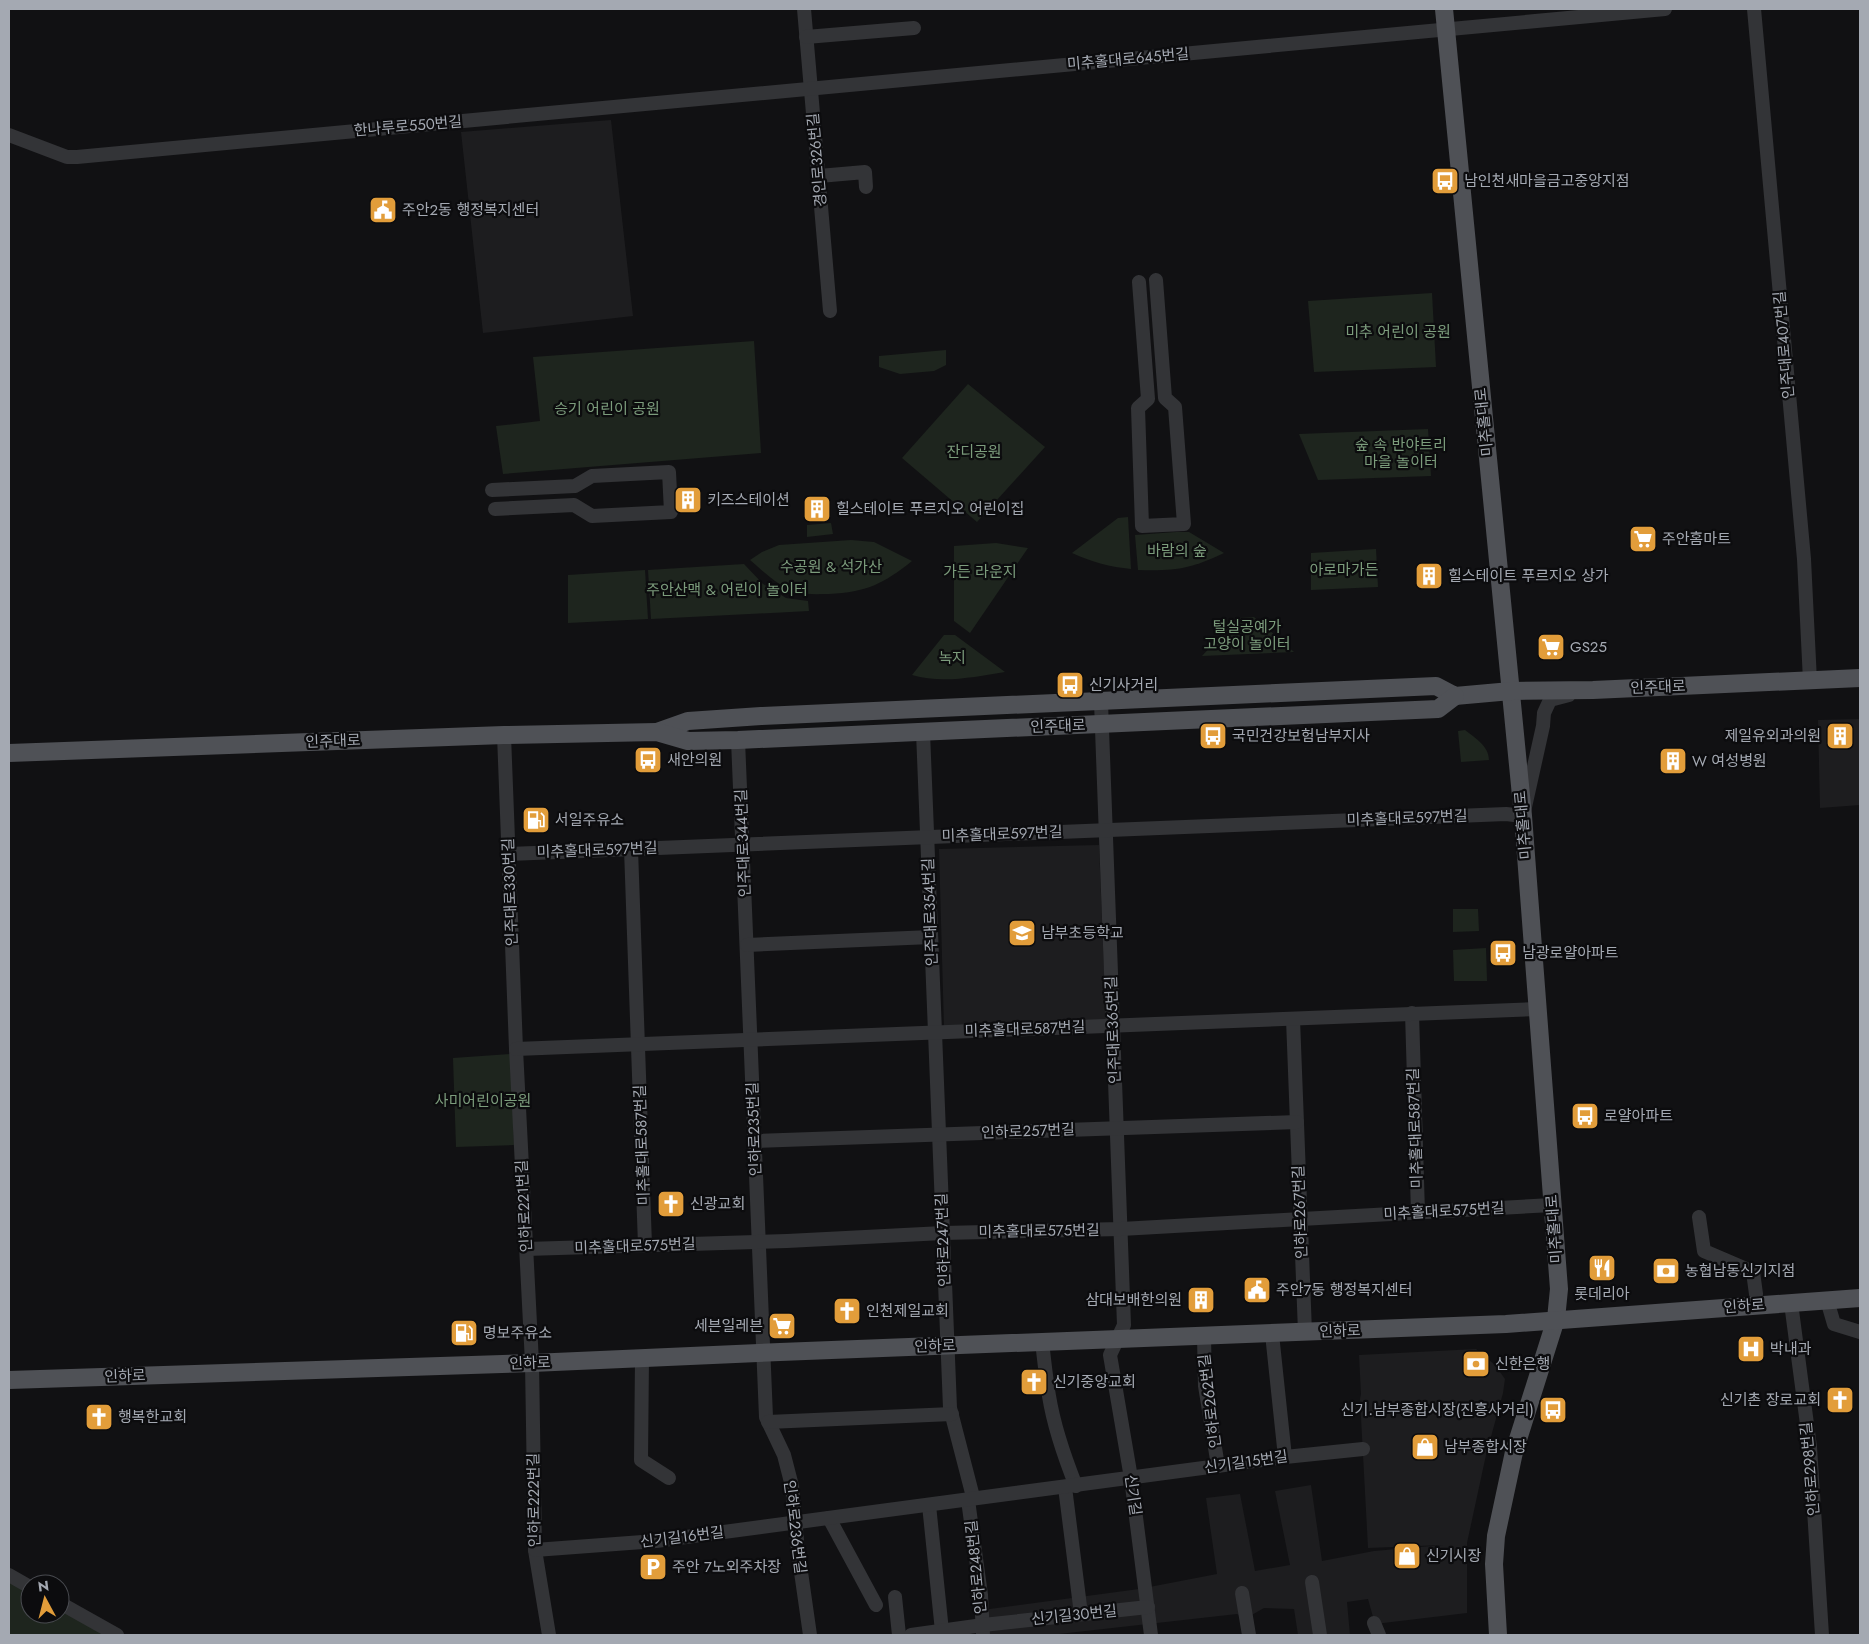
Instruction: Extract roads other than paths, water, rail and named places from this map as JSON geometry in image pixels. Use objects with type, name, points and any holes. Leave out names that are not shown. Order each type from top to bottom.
[{"type":"main road","name":"미추홀대로","points":[[1444,9],[1523,816],[1559,1288],[1556,1319],[1514,1452],[1496,1536],[1494,1564],[1498,1635]]},
{"type":"main road","name":"인주대로","points":[[9,752],[504,735],[657,732],[688,741],[738,740],[1438,709],[1455,696],[1511,691],[1593,690],[1860,678]]},
{"type":"main road","name":"인주대로","points":[[657,732],[688,721],[727,718],[1436,686],[1455,696]]},
{"type":"main road","name":"인하로","points":[[9,1380],[642,1358],[763,1345],[948,1345],[1042,1341],[1113,1347],[1204,1336],[1496,1324],[1860,1298]]},
{"type":"street","name":"경인로326번길","points":[[804,9],[830,311]]},
{"type":"street","name":"미추홀대로645번길","points":[[811,88],[1665,9]]},
{"type":"street","name":"인주대로407번길","points":[[1754,9],[1804,559],[1810,681]]},
{"type":"street","points":[[806,37],[914,28]]},
{"type":"street","name":"한나루로550번길","points":[[9,134],[67,158],[811,88]]},
{"type":"street","points":[[819,176],[865,172],[866,186]]},
{"type":"street","points":[[1139,282],[1148,398],[1138,408],[1142,526],[1184,524],[1175,407],[1165,398],[1156,280]]},
{"type":"street","points":[[492,490],[575,486],[592,476],[669,472],[671,512],[592,516],[574,505],[495,509]]},
{"type":"street","points":[[1523,816],[1543,726],[1544,713],[1550,700],[1593,690]]},
{"type":"street","name":"인주대로365번길","points":[[1100,702],[1124,1325],[1113,1347]]},
{"type":"street","name":"인주대로354번길","points":[[924,732],[935,1033]]},
{"type":"street","name":"인주대로330번길","points":[[504,735],[516,1049]]},
{"type":"street","name":"인주대로344번길","points":[[738,740],[751,1040]]},
{"type":"street","name":"미추홀대로597번길","points":[[509,854],[1495,815],[1523,816]]},
{"type":"street","name":"미추홀대로587번길","points":[[631,849],[645,1245]]},
{"type":"street","points":[[747,945],[931,937]]},
{"type":"street","name":"미추홀대로587번길","points":[[516,1049],[1537,1009]]},
{"type":"street","name":"미추홀대로587번길","points":[[1412,1013],[1418,1213]]},
{"type":"street","name":"인하로267번길","points":[[1293,1019],[1305,1332]]},
{"type":"street","name":"인하로247번길","points":[[935,1033],[948,1345]]},
{"type":"street","name":"인하로235번길","points":[[751,1040],[764,1370]]},
{"type":"street","name":"인하로221번길","points":[[516,1049],[532,1363]]},
{"type":"street","points":[[1117,1128],[1297,1122]]},
{"type":"street","name":"인하로257번길","points":[[939,1135],[1117,1128]]},
{"type":"street","points":[[755,1141],[939,1135]]},
{"type":"street","name":"미추홀대로575번길","points":[[526,1249],[759,1242],[943,1233],[1121,1229],[1552,1205]]},
{"type":"street","points":[[1699,1217],[1704,1251],[1753,1272],[1756,1294]]},
{"type":"street","points":[[1827,1300],[1834,1324],[1860,1332]]},
{"type":"street","name":"인하로298번길","points":[[1791,1303],[1810,1447],[1822,1635]]},
{"type":"street","points":[[1272,1334],[1285,1457]]},
{"type":"street","name":"인하로262번길","points":[[1204,1336],[1206,1386],[1218,1466]]},
{"type":"street","points":[[1042,1341],[1048,1395],[1070,1486],[1081,1614]]},
{"type":"street","name":"인하로248번길","points":[[948,1345],[950,1408],[972,1493],[970,1499],[983,1630]]},
{"type":"street","name":"신기길","points":[[1113,1347],[1151,1635]]},
{"type":"street","points":[[642,1358],[641,1460],[669,1478]]},
{"type":"street","name":"인하로222번길","points":[[532,1363],[535,1550],[549,1635]]},
{"type":"street","name":"인하로236번길","points":[[764,1370],[766,1417],[784,1455],[792,1486],[810,1635]]},
{"type":"street","points":[[768,1422],[952,1414]]},
{"type":"street","name":"신기길15번길","points":[[1131,1478],[1285,1457],[1363,1449]]},
{"type":"street","name":"신기길16번길","points":[[535,1550],[656,1541],[1131,1478]]},
{"type":"street","points":[[929,1505],[942,1631]]},
{"type":"street","points":[[829,1518],[876,1605]]},
{"type":"street","points":[[1312,1582],[1320,1635]]},
{"type":"street","points":[[1242,1593],[1249,1635]]},
{"type":"street","points":[[895,1596],[900,1635]]},
{"type":"street","name":"신기길30번길","points":[[911,1635],[942,1631],[983,1630],[1081,1614],[1148,1607]]},
{"type":"street","points":[[70,1609],[117,1635]]},
{"type":"place","name":"남인천새마을금고중앙지점","points":[[1445,181]]},
{"type":"place","name":"주안2동 행정복지센터","points":[[383,210]]},
{"type":"place","name":"키즈스테이션","points":[[688,500]]},
{"type":"place","name":"힐스테이트 푸르지오 어린이집","points":[[817,509]]},
{"type":"place","name":"주안홈마트","points":[[1643,539]]},
{"type":"place","name":"힐스테이트 푸르지오 상가","points":[[1429,576]]},
{"type":"place","name":"GS25","points":[[1551,647]]},
{"type":"place","name":"신기사거리","points":[[1070,685]]},
{"type":"place","name":"국민건강보험남부지사","points":[[1213,736]]},
{"type":"place","name":"제일유외과의원","points":[[1840,736]]},
{"type":"place","name":"새안의원","points":[[648,760]]},
{"type":"place","name":"W 여성병원","points":[[1673,761]]},
{"type":"place","name":"서일주유소","points":[[536,820]]},
{"type":"place","name":"남부초등학교","points":[[1022,933]]},
{"type":"place","name":"남광로얄아파트","points":[[1503,953]]},
{"type":"place","name":"로얄아파트","points":[[1585,1116]]},
{"type":"place","name":"신광교회","points":[[671,1204]]},
{"type":"place","name":"롯데리아","points":[[1602,1268]]},
{"type":"place","name":"농협남동신기지점","points":[[1666,1271]]},
{"type":"place","name":"주안7동 행정복지센터","points":[[1257,1290]]},
{"type":"place","name":"삼대보배한의원","points":[[1201,1300]]},
{"type":"place","name":"인천제일교회","points":[[847,1311]]},
{"type":"place","name":"세븐일레븐","points":[[782,1326]]},
{"type":"place","name":"명보주유소","points":[[464,1333]]},
{"type":"place","name":"박내과","points":[[1751,1349]]},
{"type":"place","name":"신한은행","points":[[1476,1364]]},
{"type":"place","name":"신기중앙교회","points":[[1034,1382]]},
{"type":"place","name":"신기촌 장로교회","points":[[1840,1400]]},
{"type":"place","name":"신기.남부종합시장(진흥사거리)","points":[[1553,1410]]},
{"type":"place","name":"행복한교회","points":[[99,1417]]},
{"type":"place","name":"남부종합시장","points":[[1425,1447]]},
{"type":"place","name":"신기시장","points":[[1407,1556]]},
{"type":"place","name":"주안 7노외주차장","points":[[653,1567]]},
{"type":"park label","name":"미추 어린이 공원","points":[[1398,332]]},
{"type":"park label","name":"승기 어린이 공원","points":[[607,409]]},
{"type":"park label","name":"잔디공원","points":[[974,452]]},
{"type":"park label","name":"숲 속 반야트리 마을 놀이터","points":[[1401,454]]},
{"type":"park label","name":"바람의 숲","points":[[1177,551]]},
{"type":"park label","name":"수공원 & 석가산","points":[[831,567]]},
{"type":"park label","name":"아로마가든","points":[[1344,570]]},
{"type":"park label","name":"가든 라운지","points":[[980,572]]},
{"type":"park label","name":"주안산맥 & 어린이 놀이터","points":[[727,590]]},
{"type":"park label","name":"털실공예가 고양이 놀이터","points":[[1247,636]]},
{"type":"park label","name":"녹지","points":[[952,658]]},
{"type":"park label","name":"사미어린이공원","points":[[483,1101]]}]
